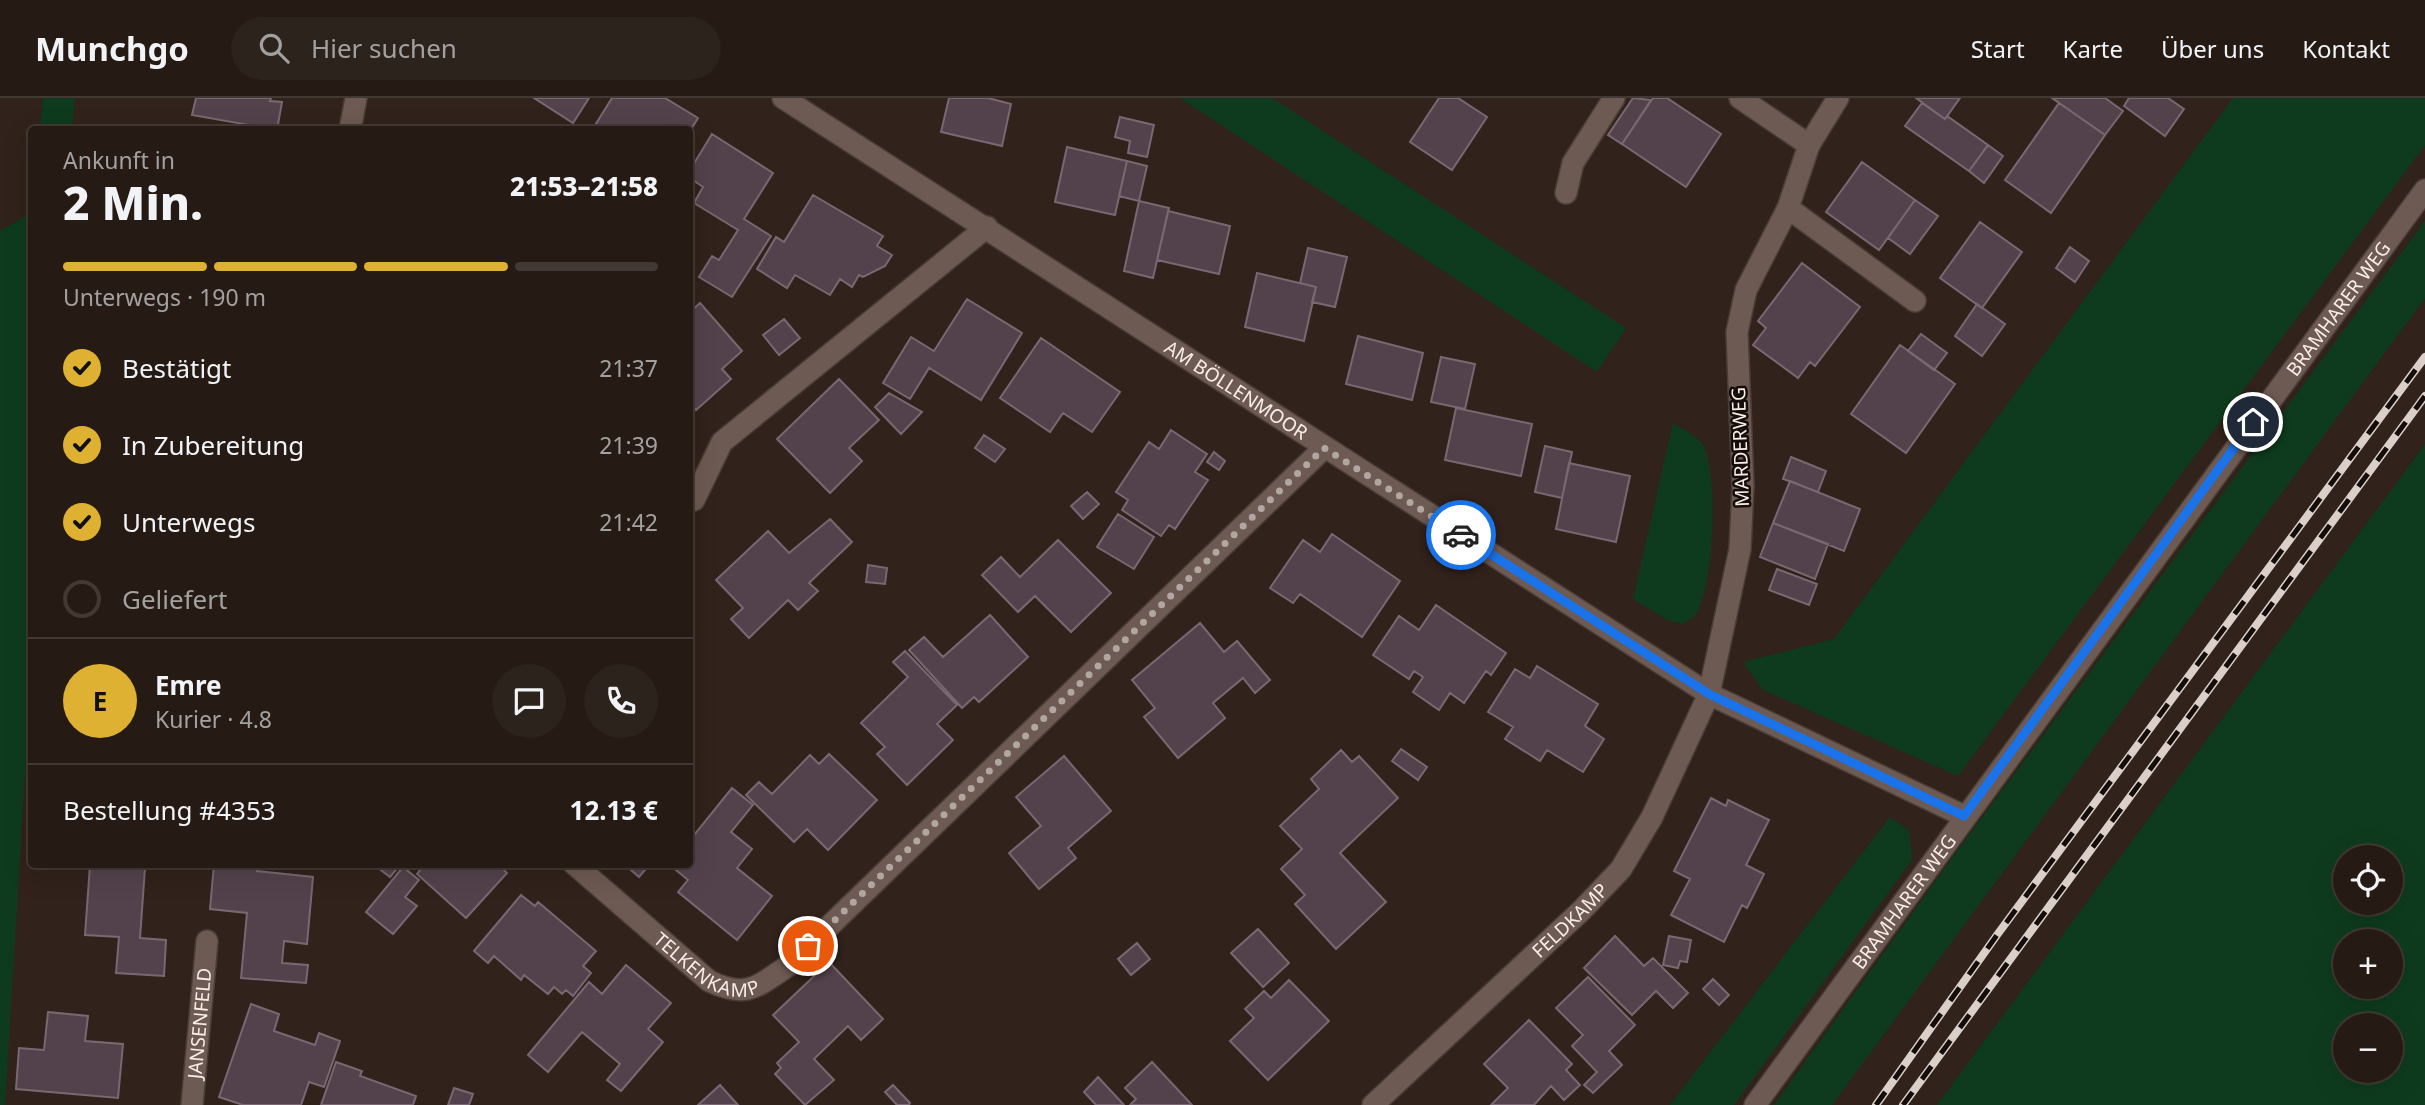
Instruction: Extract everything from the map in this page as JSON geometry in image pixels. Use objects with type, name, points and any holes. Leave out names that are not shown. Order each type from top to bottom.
[{"type":"street","points":[[351,126],[356,98]]},
{"type":"street","name":"AM BÖLLENMOOR","points":[[783,98],[1709,694],[1964,816]]},
{"type":"street","points":[[1566,193],[1573,163],[1614,98]]},
{"type":"street","points":[[1740,98],[1809,145]]},
{"type":"street","name":"MARDERWEG","points":[[1709,694],[1740,549],[1743,486],[1737,332],[1746,290],[1788,208],[1809,145],[1838,98]]},
{"type":"street","name":"BRAMHARER WEG","points":[[1755,1105],[1964,816],[2425,190]]},
{"type":"street","points":[[1788,208],[1915,301]]},
{"type":"street","points":[[694,499],[722,442],[987,228]]},
{"type":"street","name":"TELKENKAMP","points":[[579,868],[709,981],[730,991],[750,990],[788,966],[1324,448]]},
{"type":"street","name":"FELDKAMP","points":[[1373,1105],[1582,910],[1621,869],[1652,817],[1709,694]]},
{"type":"street","name":"JANSENFELD","points":[[192,1105],[207,941]]},
{"type":"green space","points":[[43,98],[75,98],[72,126],[40,126]]},
{"type":"green space","points":[[1180,98],[1272,98],[1626,328],[1597,372]]},
{"type":"green space","points":[[2233,98],[2425,98],[2425,145],[1958,776],[1763,690],[1743,662],[1834,639]]},
{"type":"green space","points":[[28,215],[28,727],[5,1105],[0,1105],[0,231]]},
{"type":"green space","points":[[2425,221],[2425,298],[1832,1105],[1774,1105],[1958,850]]},
{"type":"green space","points":[[1673,423],[1703,445],[1708,459],[1713,504],[1710,556],[1702,600],[1696,614],[1683,624],[1667,620],[1633,599]]},
{"type":"green space","points":[[2425,444],[2425,1105],[1937,1105]]},
{"type":"green space","points":[[1890,817],[1909,830],[1912,860],[1734,1105],[1670,1105]]},
{"type":"building","points":[[196,98],[271,98],[270,101],[282,102],[278,126],[254,126],[192,115]]},
{"type":"building","points":[[534,98],[589,98],[573,123]]},
{"type":"building","points":[[612,98],[665,98],[698,118],[693,126],[594,126]]},
{"type":"building","points":[[949,98],[988,98],[1011,104],[1002,146],[941,132]]},
{"type":"building","points":[[1439,98],[1458,98],[1487,117],[1452,170],[1410,142]]},
{"type":"building","points":[[1633,98],[1651,100],[1622,144],[1608,135]]},
{"type":"building","points":[[1653,98],[1667,98],[1721,134],[1686,187],[1622,144]]},
{"type":"building","points":[[1916,98],[1960,98],[1945,119]]},
{"type":"building","points":[[2052,98],[2105,98],[2123,111],[2105,135]]},
{"type":"building","points":[[2129,98],[2168,98],[2184,109],[2165,136],[2124,106]]},
{"type":"building","points":[[1922,103],[1945,119],[1947,116],[1988,145],[1969,171],[1905,126]]},
{"type":"building","points":[[2059,103],[2105,135],[2051,213],[2005,180]]},
{"type":"building","points":[[1120,117],[1154,125],[1147,157],[1128,153],[1130,141],[1115,137]]},
{"type":"building","points":[[712,134],[773,173],[744,219],[771,236],[732,297],[699,277],[712,256],[719,260],[738,230],[694,203],[703,187],[693,180],[693,165]]},
{"type":"building","points":[[1988,145],[2003,156],[1984,183],[1969,171]]},
{"type":"building","points":[[1067,147],[1127,161],[1115,215],[1055,202]]},
{"type":"building","points":[[1127,161],[1147,166],[1139,201],[1119,196]]},
{"type":"building","points":[[1862,162],[1915,200],[1879,250],[1826,212]]},
{"type":"building","points":[[813,195],[883,236],[877,246],[892,255],[885,266],[863,277],[859,275],[852,287],[840,279],[830,295],[795,275],[787,288],[757,269],[776,237],[784,242]]},
{"type":"building","points":[[1915,200],[1938,216],[1910,254],[1888,238]]},
{"type":"building","points":[[1139,201],[1169,208],[1153,278],[1124,271]]},
{"type":"building","points":[[1168,211],[1230,226],[1219,274],[1157,260]]},
{"type":"building","points":[[1980,222],[2022,252],[1982,308],[1940,278]]},
{"type":"building","points":[[2070,247],[2089,261],[2075,282],[2056,268]]},
{"type":"building","points":[[1308,248],[1347,257],[1335,307],[1312,302],[1316,287],[1300,283]]},
{"type":"building","points":[[1802,263],[1860,307],[1815,366],[1810,362],[1798,378],[1753,345],[1766,328],[1758,321]]},
{"type":"building","points":[[1257,273],[1316,287],[1304,341],[1245,327]]},
{"type":"building","points":[[967,299],[1022,333],[981,400],[929,368],[910,399],[883,383],[911,337],[934,351]]},
{"type":"building","points":[[700,303],[742,351],[722,369],[731,379],[696,410],[693,406],[693,309]]},
{"type":"building","points":[[1977,304],[2005,324],[1982,356],[1955,336]]},
{"type":"building","points":[[784,319],[800,338],[779,355],[763,335]]},
{"type":"building","points":[[1921,334],[1947,353],[1934,370],[1908,351]]},
{"type":"building","points":[[1358,336],[1423,353],[1412,400],[1346,384]]},
{"type":"building","points":[[1041,338],[1120,392],[1092,432],[1063,413],[1050,432],[1000,398]]},
{"type":"building","points":[[1900,345],[1955,384],[1906,453],[1851,414]]},
{"type":"building","points":[[1441,357],[1475,364],[1465,409],[1431,402]]},
{"type":"building","points":[[839,379],[879,420],[849,448],[862,461],[830,493],[777,439]]},
{"type":"building","points":[[889,393],[922,412],[901,434],[875,407]]},
{"type":"building","points":[[1456,408],[1532,424],[1521,476],[1445,460]]},
{"type":"building","points":[[1171,430],[1207,454],[1195,472],[1208,480],[1175,529],[1169,525],[1161,536],[1122,510],[1128,500],[1116,492],[1149,442],[1159,449]]},
{"type":"building","points":[[984,435],[1005,449],[995,462],[975,448]]},
{"type":"building","points":[[1545,446],[1572,452],[1562,498],[1535,492]]},
{"type":"building","points":[[1214,452],[1225,461],[1219,470],[1207,462]]},
{"type":"building","points":[[1791,457],[1826,471],[1818,492],[1783,479]]},
{"type":"building","points":[[1569,463],[1630,476],[1616,542],[1556,529]]},
{"type":"building","points":[[1790,481],[1860,509],[1844,551],[1773,523]]},
{"type":"building","points":[[1087,492],[1099,504],[1083,519],[1071,506]]},
{"type":"building","points":[[1118,514],[1154,537],[1134,569],[1097,547]]},
{"type":"building","points":[[830,519],[852,542],[809,583],[818,591],[798,610],[788,600],[749,638],[731,619],[743,608],[716,580],[768,531],[789,553]]},
{"type":"building","points":[[1773,523],[1828,544],[1815,579],[1760,557]]},
{"type":"building","points":[[1332,534],[1400,581],[1362,637],[1300,594],[1293,603],[1270,588],[1303,540],[1320,552]]},
{"type":"building","points":[[1058,540],[1111,593],[1071,632],[1035,596],[1018,612],[982,575],[1001,557],[1020,577]]},
{"type":"building","points":[[868,565],[887,568],[885,584],[866,582]]},
{"type":"building","points":[[1777,569],[1817,584],[1809,605],[1769,590]]},
{"type":"building","points":[[1436,605],[1506,653],[1491,675],[1486,671],[1464,703],[1450,693],[1439,710],[1413,692],[1423,677],[1414,671],[1409,679],[1373,655],[1399,616],[1419,630]]},
{"type":"building","points":[[990,615],[1028,657],[979,702],[974,697],[962,708],[909,650],[924,637],[943,657]]},
{"type":"building","points":[[1200,623],[1224,652],[1237,641],[1270,680],[1255,693],[1243,678],[1213,703],[1225,718],[1178,758],[1144,717],[1155,708],[1132,680]]},
{"type":"building","points":[[905,651],[957,705],[937,724],[953,740],[907,785],[877,754],[885,747],[861,723],[908,677],[893,662]]},
{"type":"building","points":[[1537,666],[1598,704],[1585,726],[1604,739],[1583,772],[1547,750],[1540,761],[1505,739],[1513,727],[1488,712],[1515,669],[1530,678]]},
{"type":"building","points":[[1401,749],[1427,767],[1418,780],[1392,761]]},
{"type":"building","points":[[1341,750],[1352,762],[1359,756],[1398,798],[1340,853],[1386,902],[1336,949],[1295,904],[1305,895],[1281,869],[1302,849],[1280,826],[1319,789],[1311,779]]},
{"type":"building","points":[[829,754],[877,800],[828,850],[807,829],[794,842],[746,795],[759,782],[772,794],[810,755],[819,764]]},
{"type":"building","points":[[1064,756],[1111,811],[1068,848],[1076,858],[1039,889],[1009,853],[1041,826],[1016,797]]},
{"type":"building","points":[[732,788],[753,805],[731,832],[752,849],[737,868],[772,896],[737,940],[678,892],[688,880],[674,868],[693,868],[693,836]]},
{"type":"building","points":[[1711,798],[1726,806],[1728,800],[1769,820],[1746,865],[1764,874],[1747,908],[1742,905],[1724,942],[1671,915],[1690,879],[1674,871]]},
{"type":"building","points":[[90,868],[145,868],[140,938],[166,940],[164,976],[116,973],[119,937],[85,935]]},
{"type":"building","points":[[214,868],[257,868],[257,871],[313,877],[307,944],[284,941],[282,963],[308,965],[306,983],[241,978],[247,913],[210,909]]},
{"type":"building","points":[[378,868],[398,868],[390,877]]},
{"type":"building","points":[[402,868],[419,880],[405,897],[417,906],[393,934],[366,912]]},
{"type":"building","points":[[422,868],[502,868],[507,873],[466,918],[417,874]]},
{"type":"building","points":[[629,868],[647,868],[639,877]]},
{"type":"building","points":[[521,895],[535,906],[538,902],[596,951],[583,966],[591,973],[573,996],[566,990],[562,994],[554,987],[548,994],[524,975],[521,980],[494,956],[488,963],[474,951]]},
{"type":"building","points":[[1258,929],[1289,963],[1263,987],[1231,953]]},
{"type":"building","points":[[1615,936],[1644,966],[1653,958],[1688,993],[1673,1008],[1656,991],[1632,1015],[1584,968]]},
{"type":"building","points":[[1669,936],[1691,940],[1687,962],[1680,961],[1678,968],[1663,965]]},
{"type":"building","points":[[1137,943],[1150,959],[1131,975],[1118,959]]},
{"type":"building","points":[[829,962],[883,1019],[861,1040],[848,1026],[814,1059],[834,1080],[805,1105],[775,1074],[781,1068],[777,1063],[799,1042],[773,1015]]},
{"type":"building","points":[[626,965],[671,1003],[648,1029],[663,1042],[621,1091],[607,1080],[620,1064],[582,1032],[548,1072],[528,1055],[589,982],[602,994]]},
{"type":"building","points":[[1588,977],[1635,1025],[1609,1051],[1622,1065],[1593,1093],[1584,1085],[1597,1072],[1572,1046],[1583,1035],[1556,1008]]},
{"type":"building","points":[[1713,979],[1729,995],[1719,1005],[1703,989]]},
{"type":"building","points":[[1289,980],[1329,1021],[1268,1080],[1230,1041],[1254,1018],[1245,1009],[1264,991],[1271,998]]},
{"type":"building","points":[[251,1004],[279,1014],[274,1031],[315,1045],[319,1033],[340,1041],[324,1087],[309,1082],[301,1105],[243,1105],[219,1097]]},
{"type":"building","points":[[48,1012],[88,1016],[85,1041],[123,1044],[118,1098],[16,1089],[19,1048],[44,1050]]},
{"type":"building","points":[[1529,1020],[1572,1064],[1566,1070],[1580,1085],[1564,1100],[1551,1086],[1534,1105],[1491,1105],[1508,1088],[1484,1064]]},
{"type":"building","points":[[336,1062],[362,1071],[360,1076],[416,1096],[413,1105],[321,1105]]},
{"type":"building","points":[[1152,1062],[1192,1105],[1130,1105],[1136,1099],[1125,1088]]},
{"type":"building","points":[[1098,1077],[1124,1105],[1096,1105],[1084,1092]]},
{"type":"building","points":[[720,1085],[738,1105],[698,1105]]},
{"type":"building","points":[[893,1085],[909,1105],[897,1105],[885,1092]]},
{"type":"building","points":[[454,1088],[473,1094],[469,1105],[448,1105]]},
{"type":"railway","points":[[1876,1105],[1997,935],[2425,357]]},
{"type":"railway","points":[[1903,1105],[2425,396]]},
{"type":"way so far","points":[[808,946],[1324,448],[1461,535]]},
{"type":"route","points":[[1461,535],[1709,694],[1964,816],[2253,422]]}]
